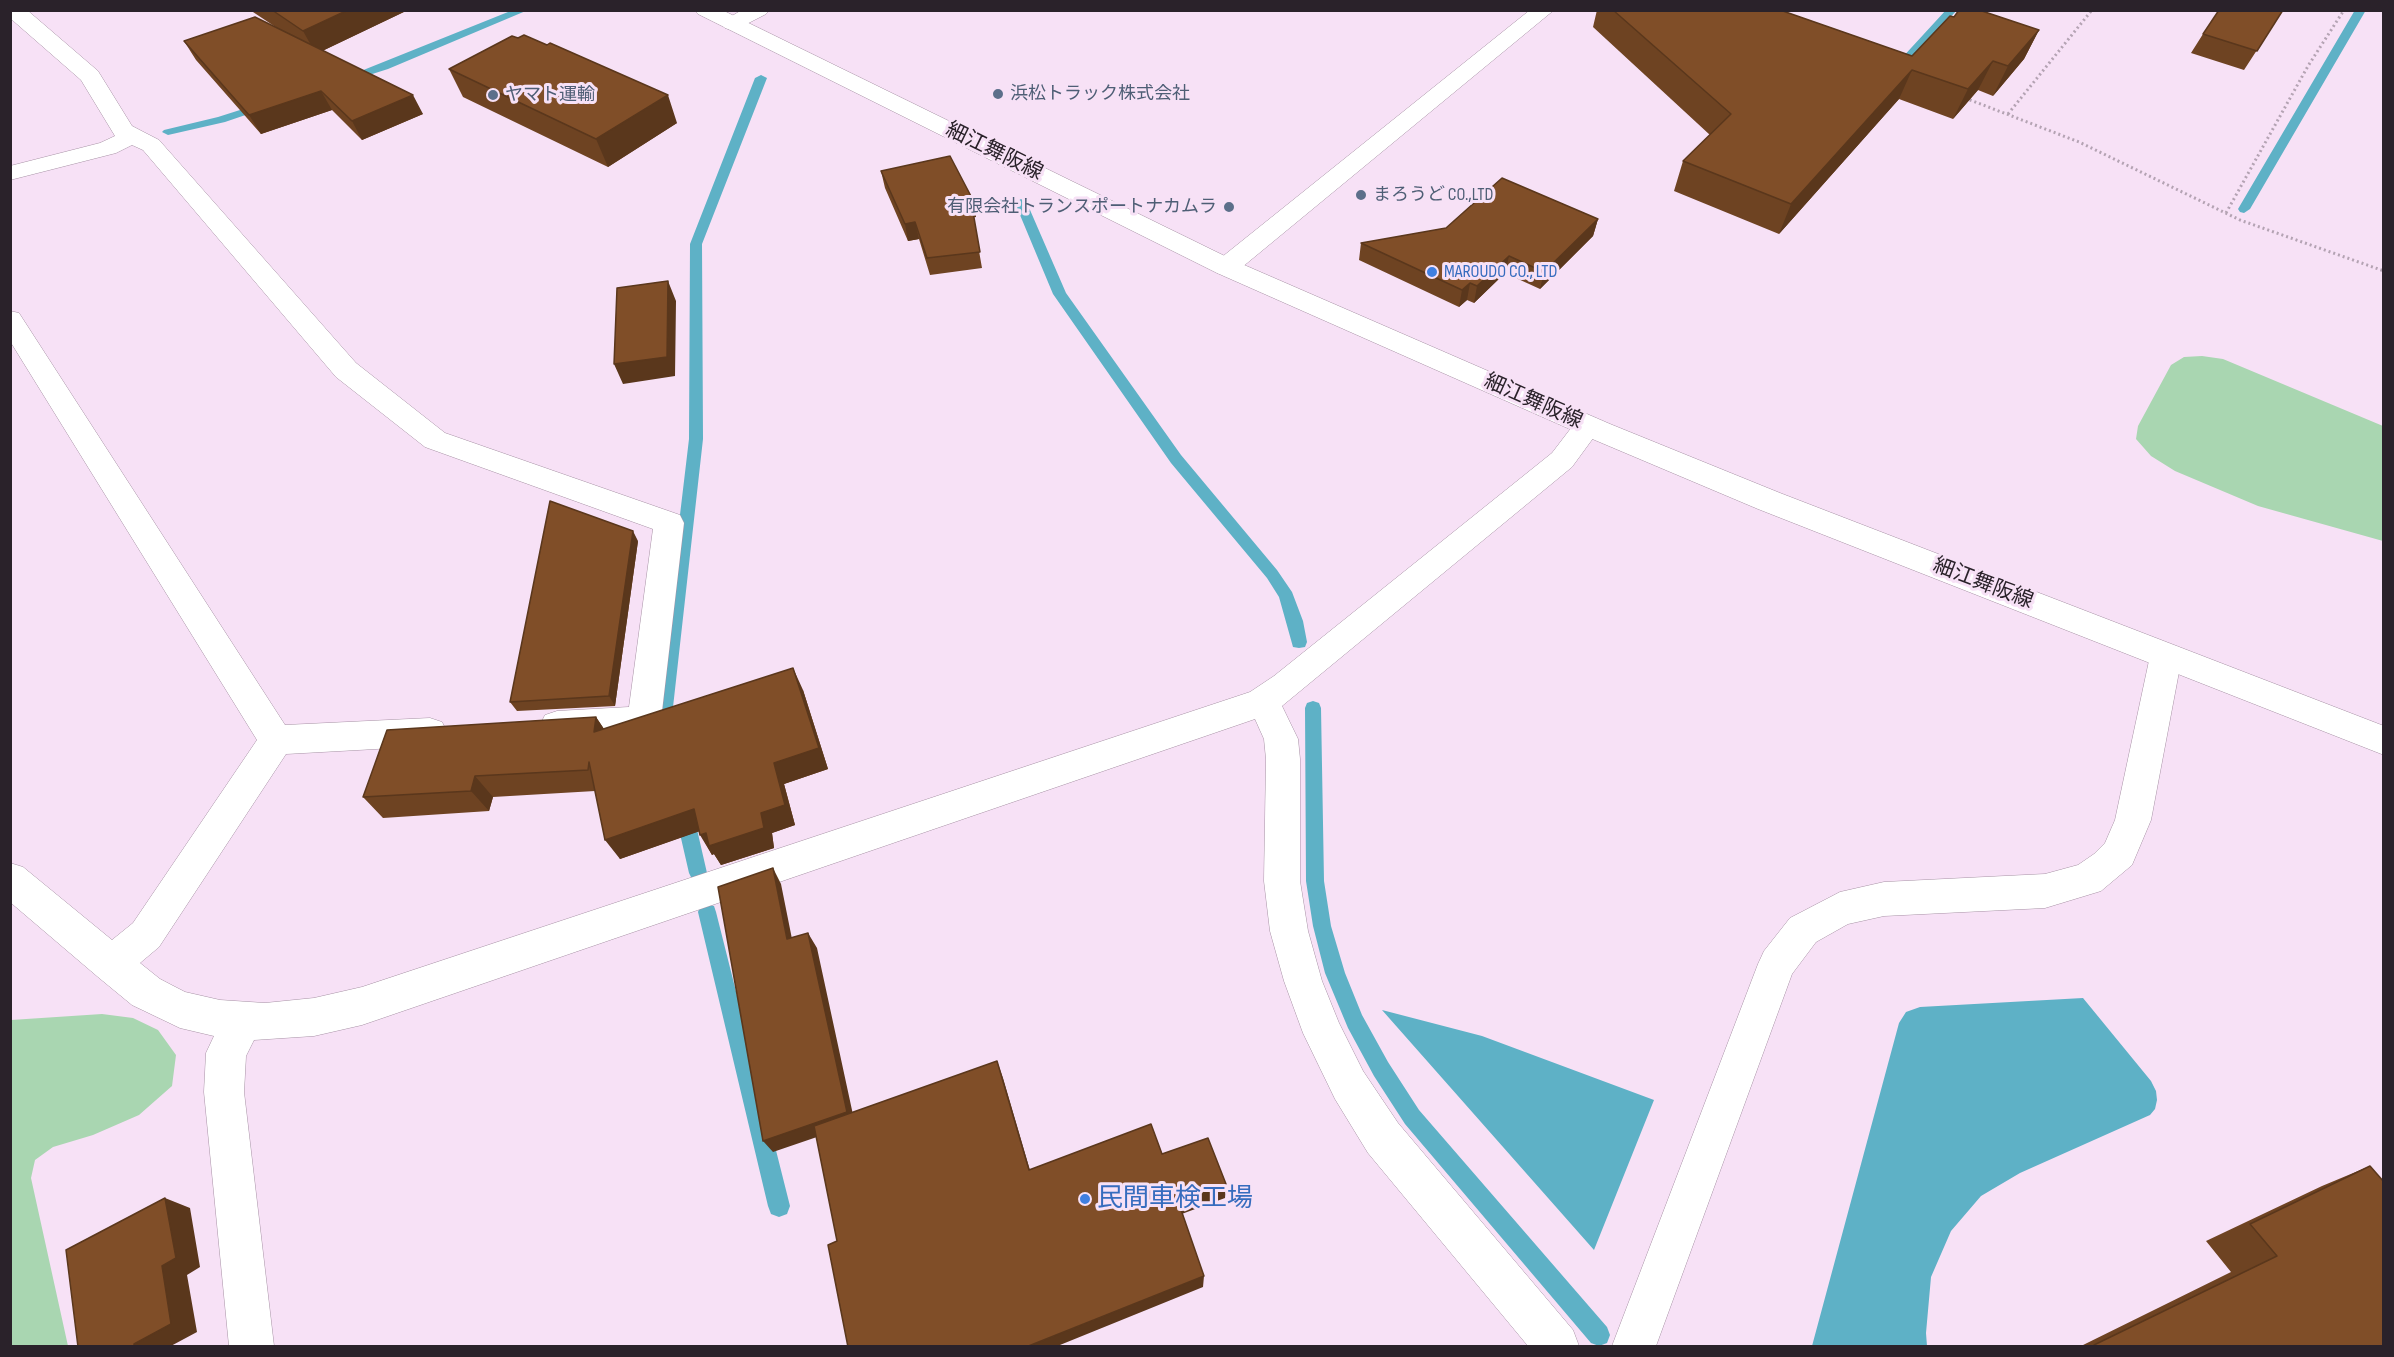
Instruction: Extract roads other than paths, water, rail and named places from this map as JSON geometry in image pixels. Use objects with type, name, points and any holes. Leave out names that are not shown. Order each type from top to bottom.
[{"type":"street","points":[[14,10],[83,69],[95,83],[123,131],[151,145],[346,370],[435,440],[669,523],[644,720],[525,727]]},
{"type":"street","name":"細江舞阪線","points":[[705,10],[1226,267],[1587,426],[1769,501],[2384,741]]},
{"type":"street","points":[[732,24],[759,10]]},
{"type":"street","points":[[1226,267],[1544,10]]},
{"type":"street","points":[[10,173],[108,148],[132,136]]},
{"type":"street","points":[[10,318],[276,740]]},
{"type":"street","points":[[10,879],[146,993],[180,1009],[220,1019],[265,1022],[314,1017],[362,1006],[1262,702],[1286,686],[1562,460],[1587,426]]},
{"type":"street","points":[[1634,1347],[1777,964],[1803,930],[1840,909],[1884,899],[2045,891],[2088,879],[2107,865],[2119,854],[2133,820],[2166,656]]},
{"type":"street","points":[[1262,702],[1281,739],[1283,759],[1282,881],[1289,931],[1303,981],[1323,1033],[1349,1085],[1383,1138],[1557,1347]]},
{"type":"street","points":[[276,740],[454,730]]},
{"type":"street","points":[[111,964],[147,935],[276,740]]},
{"type":"street","points":[[243,1021],[226,1053],[224,1092],[251,1347]]},
{"type":"water","points":[[2083,998],[2151,1081],[2156,1091],[2155,1109],[2150,1115],[2020,1173],[1981,1196],[1951,1231],[1931,1277],[1927,1346],[1812,1346],[1899,1023],[1906,1012],[1920,1007]]},
{"type":"water","points":[[1382,1010],[1482,1036],[1654,1100],[1594,1250]]},
{"type":"waterway","points":[[347,79],[384,67],[523,10]]},
{"type":"waterway","points":[[1904,62],[1952,10]]},
{"type":"waterway","points":[[2244,209],[2361,10]]},
{"type":"waterway","points":[[665,732],[663,725],[696,439],[696,244],[761,78]]},
{"type":"waterway","points":[[168,132],[221,120],[262,106]]},
{"type":"waterway","points":[[1021,203],[1060,294],[1176,459],[1272,574],[1286,596],[1295,621],[1299,642]]},
{"type":"waterway","points":[[1313,708],[1315,881],[1322,926],[1335,973],[1355,1021],[1381,1069],[1412,1117],[1599,1335]]},
{"type":"waterway","points":[[684,812],[698,873]]},
{"type":"waterway","points":[[707,912],[779,1206]]},
{"type":"place","name":"浜松トラック株式会社","points":[[998,94]]},
{"type":"place","name":"ヤマト運輸","points":[[493,95]]},
{"type":"place","name":"まろうど CO.,LTD","points":[[1361,195]]},
{"type":"place","name":"有限会社トランスポートナカムラ","points":[[1229,207]]},
{"type":"place","name":"MAROUDO CO., LTD","points":[[1432,272]]},
{"type":"place","name":"民間車検工場","points":[[1085,1199]]}]
